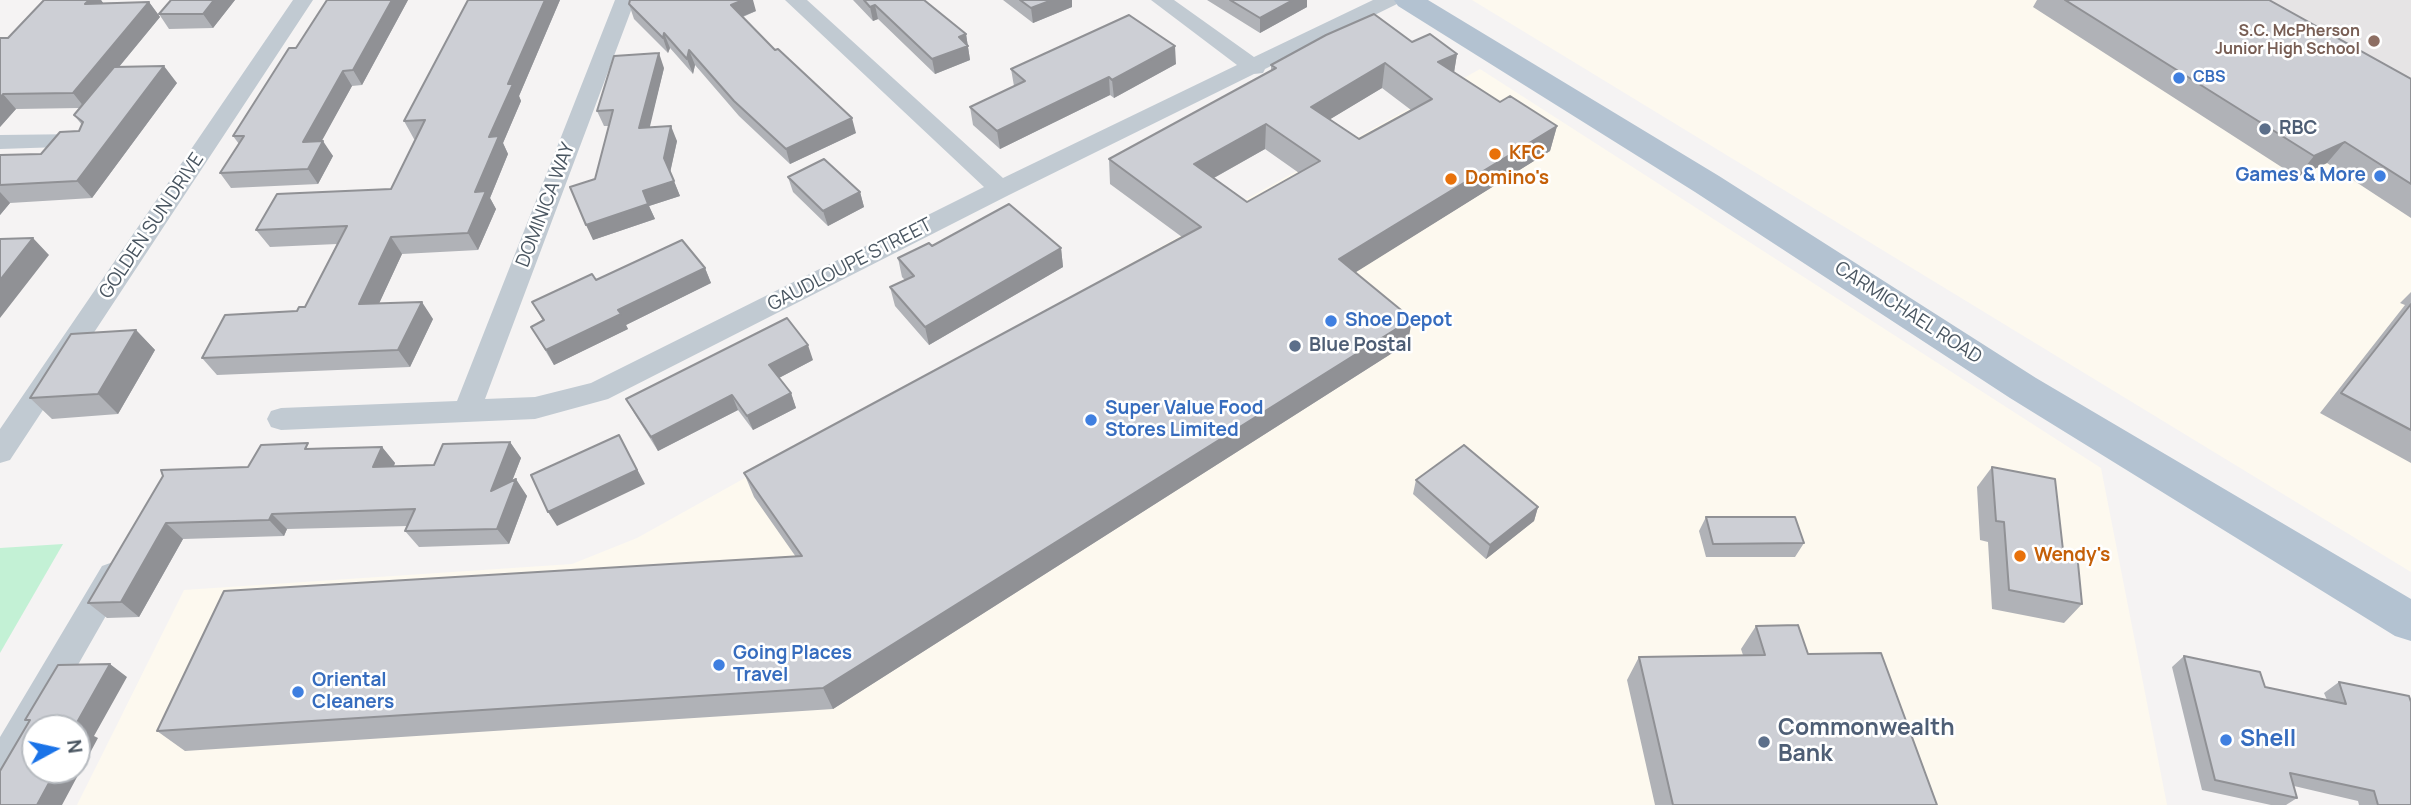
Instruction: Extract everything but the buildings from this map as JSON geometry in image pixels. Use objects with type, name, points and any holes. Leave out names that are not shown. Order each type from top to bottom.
[{"type":"main road","name":"CARMICHAEL ROAD","points":[[1408,0],[1707,184],[2023,388],[2411,622]]},
{"type":"street","name":"GOLDEN SUN DRIVE","points":[[0,452],[303,0]]},
{"type":"street","name":"DOMINICA WAY","points":[[467,410],[625,0]]},
{"type":"street","points":[[795,0],[1000,189]]},
{"type":"street","points":[[1161,0],[1255,68]]},
{"type":"street","name":"GAUDLOUPE STREET","points":[[281,419],[535,408],[598,392],[1000,189],[1255,68],[1390,0]]},
{"type":"street","points":[[0,142],[83,141]]},
{"type":"street","points":[[0,769],[127,552]]},
{"type":"shaded area","points":[[1472,0],[2260,0],[2411,85],[2411,572]]},
{"type":"shaded area","name":"S.C. McPherson Junior High School","points":[[2262,0],[2411,0],[2411,83]]},
{"type":"shaded area","points":[[1480,69],[2101,468],[2167,805],[77,805],[87,784],[91,784],[91,777],[184,590],[572,564],[637,538]]},
{"type":"green space","points":[[63,544],[0,653],[0,548]]},
{"type":"place","name":"S.C. McPherson Junior High School","points":[[2374,41]]},
{"type":"place","name":"CBS","points":[[2179,78]]},
{"type":"place","name":"RBC","points":[[2265,129]]},
{"type":"place","name":"KFC","points":[[1495,154]]},
{"type":"place","name":"Games & More","points":[[2380,176]]},
{"type":"place","name":"Domino's","points":[[1451,179]]},
{"type":"place","name":"Shoe Depot","points":[[1331,321]]},
{"type":"place","name":"Blue Postal","points":[[1295,346]]},
{"type":"place","name":"Super Value Food Stores Limited","points":[[1091,420]]},
{"type":"place","name":"Wendy's","points":[[2020,556]]},
{"type":"place","name":"Going Places Travel","points":[[719,665]]},
{"type":"place","name":"Oriental Cleaners","points":[[298,692]]},
{"type":"place","name":"Shell","points":[[2226,740]]},
{"type":"place","name":"Commonwealth Bank","points":[[1764,742]]}]
